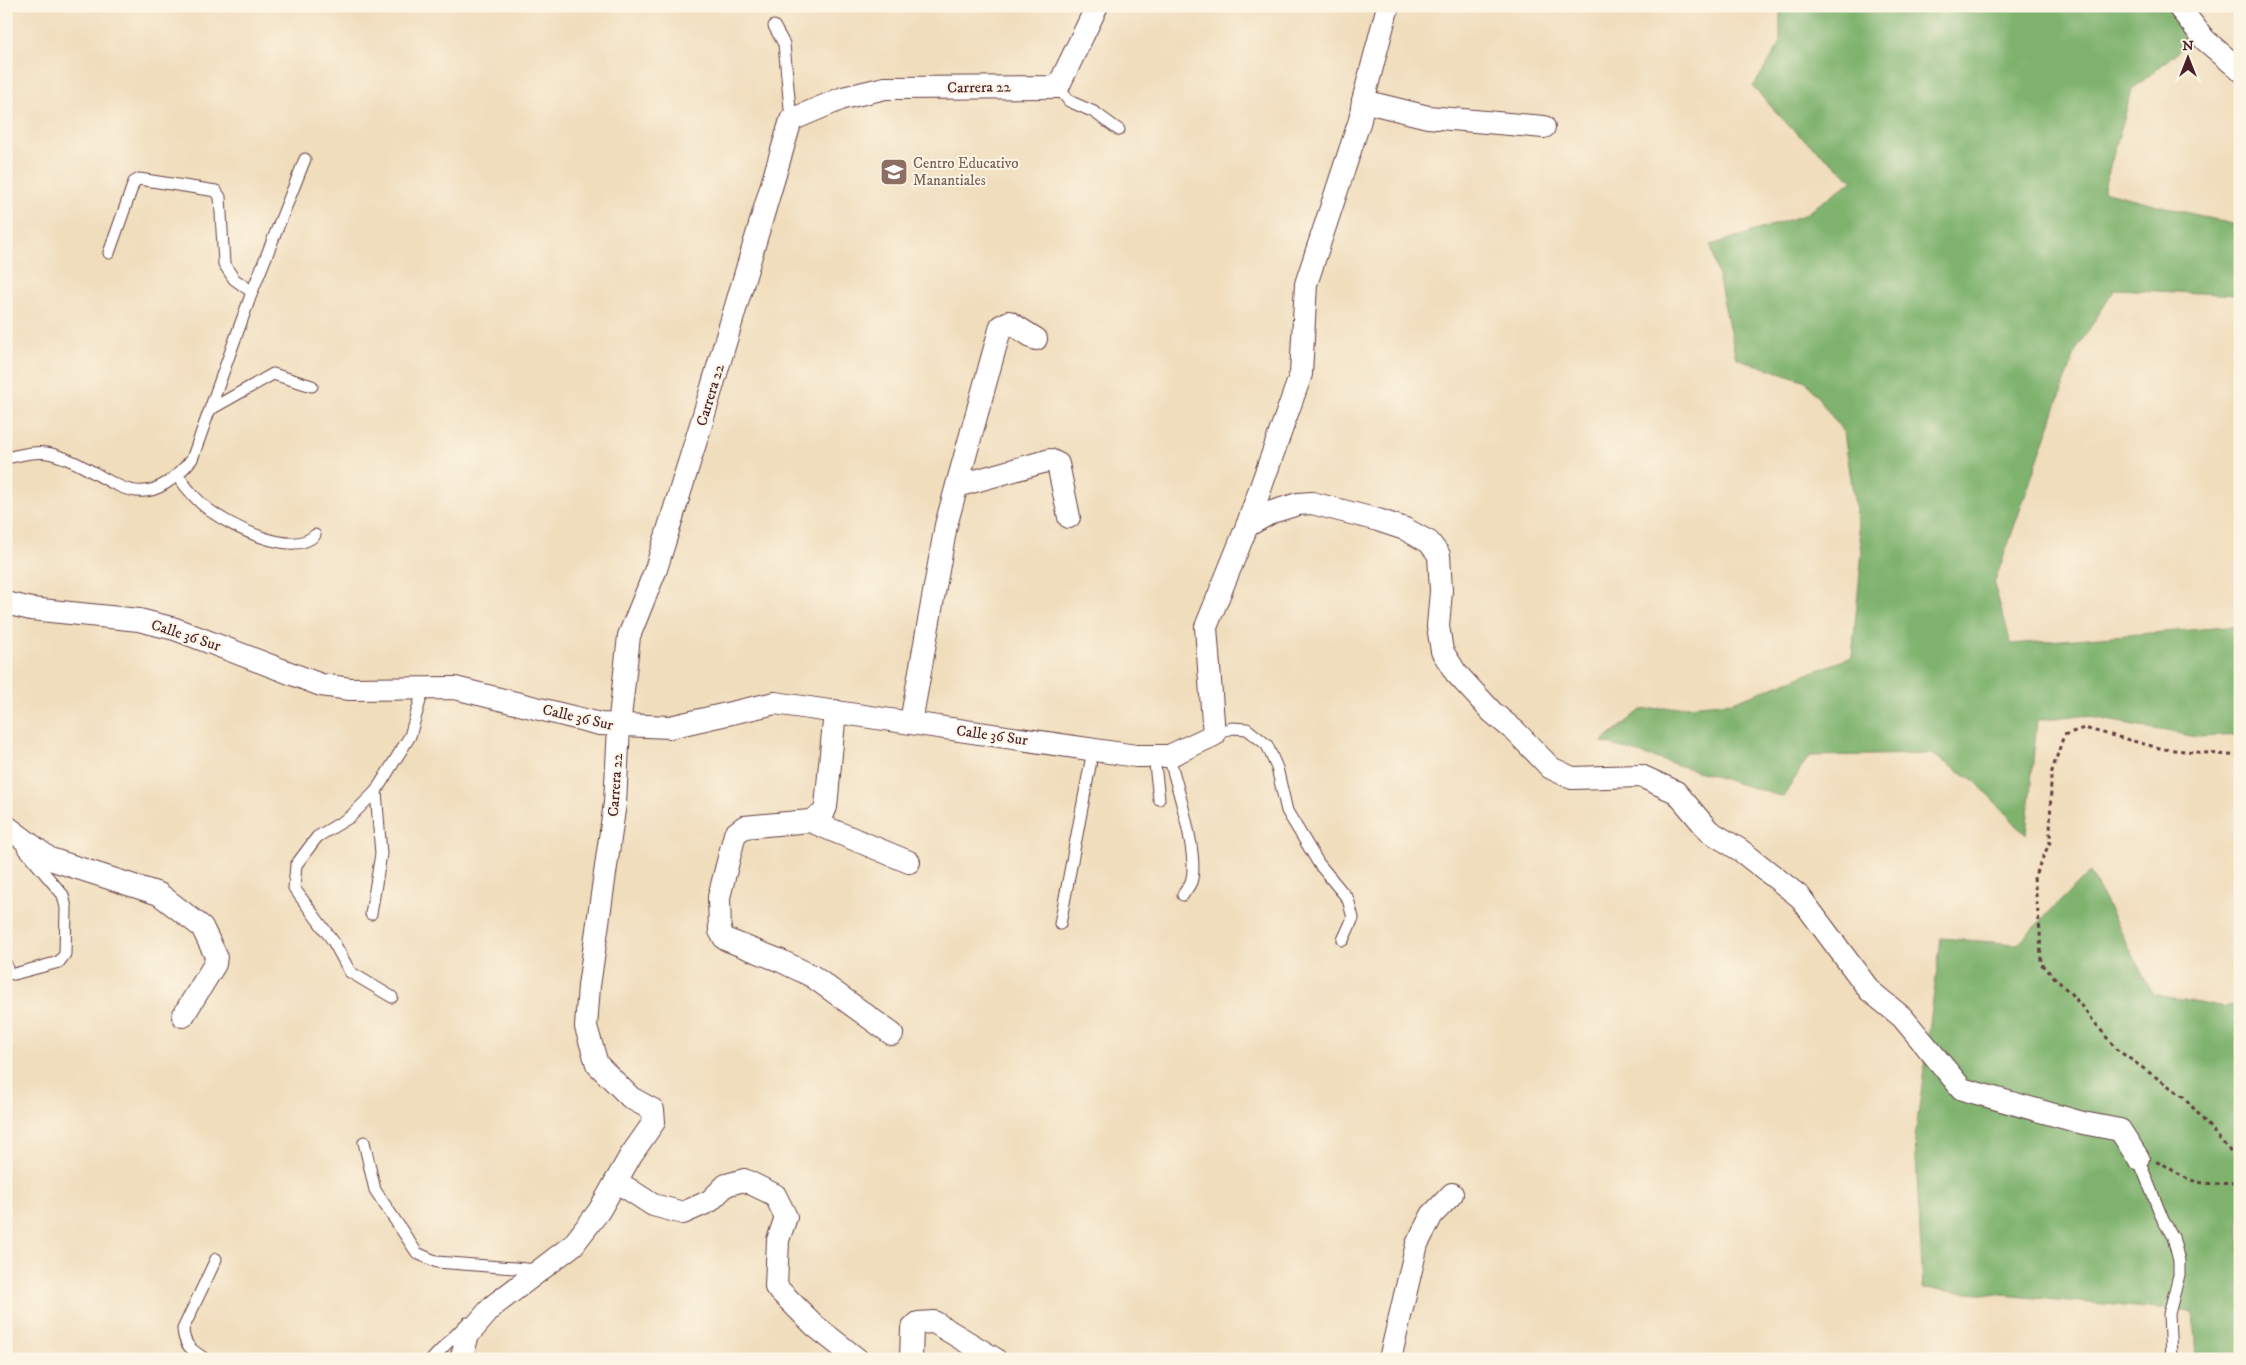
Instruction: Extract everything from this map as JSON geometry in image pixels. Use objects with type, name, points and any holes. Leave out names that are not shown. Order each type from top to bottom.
[{"type":"street","points":[[1058,87],[1097,6]]},
{"type":"street","points":[[1214,735],[1206,627],[1247,526],[1301,374],[1306,284],[1360,120],[1363,101],[1388,6]]},
{"type":"street","points":[[2178,6],[2205,40],[2240,70]]},
{"type":"street","name":"Carrera 22","points":[[616,1181],[654,1122],[653,1110],[631,1098],[596,1064],[586,1027],[589,986],[615,803],[619,726],[628,636],[656,569],[697,439],[790,120],[844,98],[885,88],[1058,87]]},
{"type":"street","points":[[1363,101],[1428,116],[1544,127]]},
{"type":"street","points":[[911,722],[946,525],[1001,326],[1009,322],[1036,339]]},
{"type":"street","points":[[957,486],[1050,460],[1058,464],[1069,518]]},
{"type":"street","points":[[1247,526],[1272,512],[1298,504],[1312,503],[1378,520],[1405,529],[1429,542],[1439,555],[1441,591],[1438,626],[1442,652],[1456,673],[1492,712],[1516,732],[1551,768],[1572,778],[1641,776],[1676,792],[1709,831],[1740,850],[1800,897],[1870,991],[1902,1017],[1962,1089],[2083,1123],[2120,1130],[2138,1158]]},
{"type":"street","name":"Calle 36 Sur","points":[[6,603],[39,610],[139,620],[175,629],[321,685],[350,688],[454,688],[600,724],[670,726],[775,703],[1136,756],[1162,756],[1214,735]]},
{"type":"street","points":[[835,711],[826,807],[823,814],[810,821],[744,827],[735,834],[719,897],[720,930],[725,939],[781,961],[812,976],[892,1034]]},
{"type":"street","points":[[810,821],[909,862]]},
{"type":"street","points":[[6,827],[50,859],[159,894],[202,927],[216,956],[215,964],[184,1016]]},
{"type":"street","points":[[461,1359],[468,1335],[493,1306],[531,1269],[573,1245],[599,1211],[616,1181],[653,1205],[683,1213],[710,1201],[726,1184],[744,1180],[775,1195],[786,1216],[778,1240],[776,1286],[815,1326],[858,1359]]},
{"type":"street","points":[[1390,1359],[1417,1244],[1432,1215],[1452,1194]]},
{"type":"street","points":[[912,1359],[912,1329],[918,1323],[934,1322],[995,1359]]},
{"type":"lane","points":[[774,26],[784,44],[790,120]]},
{"type":"lane","points":[[1058,87],[1069,101],[1094,112],[1119,130]]},
{"type":"lane","points":[[6,458],[50,453],[75,462],[113,485],[134,491],[158,488],[178,476],[192,459],[252,292],[304,159]]},
{"type":"lane","points":[[109,253],[134,182],[139,179],[216,191],[220,197],[224,264],[234,279],[252,292]]},
{"type":"lane","points":[[211,410],[265,376],[272,374],[312,386]]},
{"type":"lane","points":[[178,476],[189,492],[210,510],[251,534],[296,544],[308,542],[315,535]]},
{"type":"lane","points":[[392,997],[350,972],[333,941],[294,888],[296,865],[317,837],[350,817],[376,791],[410,736],[424,687]]},
{"type":"lane","points":[[1214,735],[1232,728],[1247,729],[1267,745],[1277,768],[1287,811],[1319,864],[1348,900],[1353,918],[1343,940]]},
{"type":"lane","points":[[1060,924],[1093,750]]},
{"type":"lane","points":[[1159,799],[1162,756]]},
{"type":"lane","points":[[1162,756],[1191,845],[1191,882],[1183,895]]},
{"type":"lane","points":[[371,914],[381,854],[376,791]]},
{"type":"lane","points":[[6,827],[63,895],[66,908],[65,954],[59,962],[14,974],[8,973],[6,964]]},
{"type":"lane","points":[[364,1142],[375,1190],[417,1253],[437,1262],[531,1269]]},
{"type":"lane","points":[[2138,1158],[2163,1220],[2173,1237],[2179,1261],[2179,1276],[2168,1314],[2171,1359]]},
{"type":"lane","points":[[205,1359],[187,1347],[183,1329],[216,1259]]},
{"type":"lane","points":[[432,1359],[531,1269]]},
{"type":"path","points":[[2240,756],[2163,749],[2084,728],[2064,735],[2051,774],[2050,842],[2034,877],[2040,930],[2041,964],[2074,997],[2116,1049],[2184,1097],[2240,1163]]},
{"type":"path","points":[[2138,1158],[2162,1163],[2185,1178],[2213,1184],[2240,1182]]},
{"type":"green space","points":[[1780,6],[2180,6],[2184,46],[2132,90],[2103,191],[2240,226],[2240,295],[2115,289],[2077,348],[1994,584],[2011,644],[2240,626],[2240,735],[2197,737],[2081,715],[2037,720],[2026,835],[1975,781],[1931,754],[1809,756],[1783,797],[1602,742],[1641,710],[1733,702],[1852,657],[1862,551],[1844,433],[1806,381],[1736,358],[1711,245],[1804,215],[1853,180],[1793,130],[1753,87],[1780,44]]},
{"type":"green space","points":[[2090,872],[2153,994],[2224,1008],[2240,1001],[2240,1359],[2196,1359],[2193,1312],[1923,1288],[1915,1139],[1941,938],[2017,944]]},
{"type":"place","name":"Centro Educativo Manantiales","points":[[894,172]]}]
